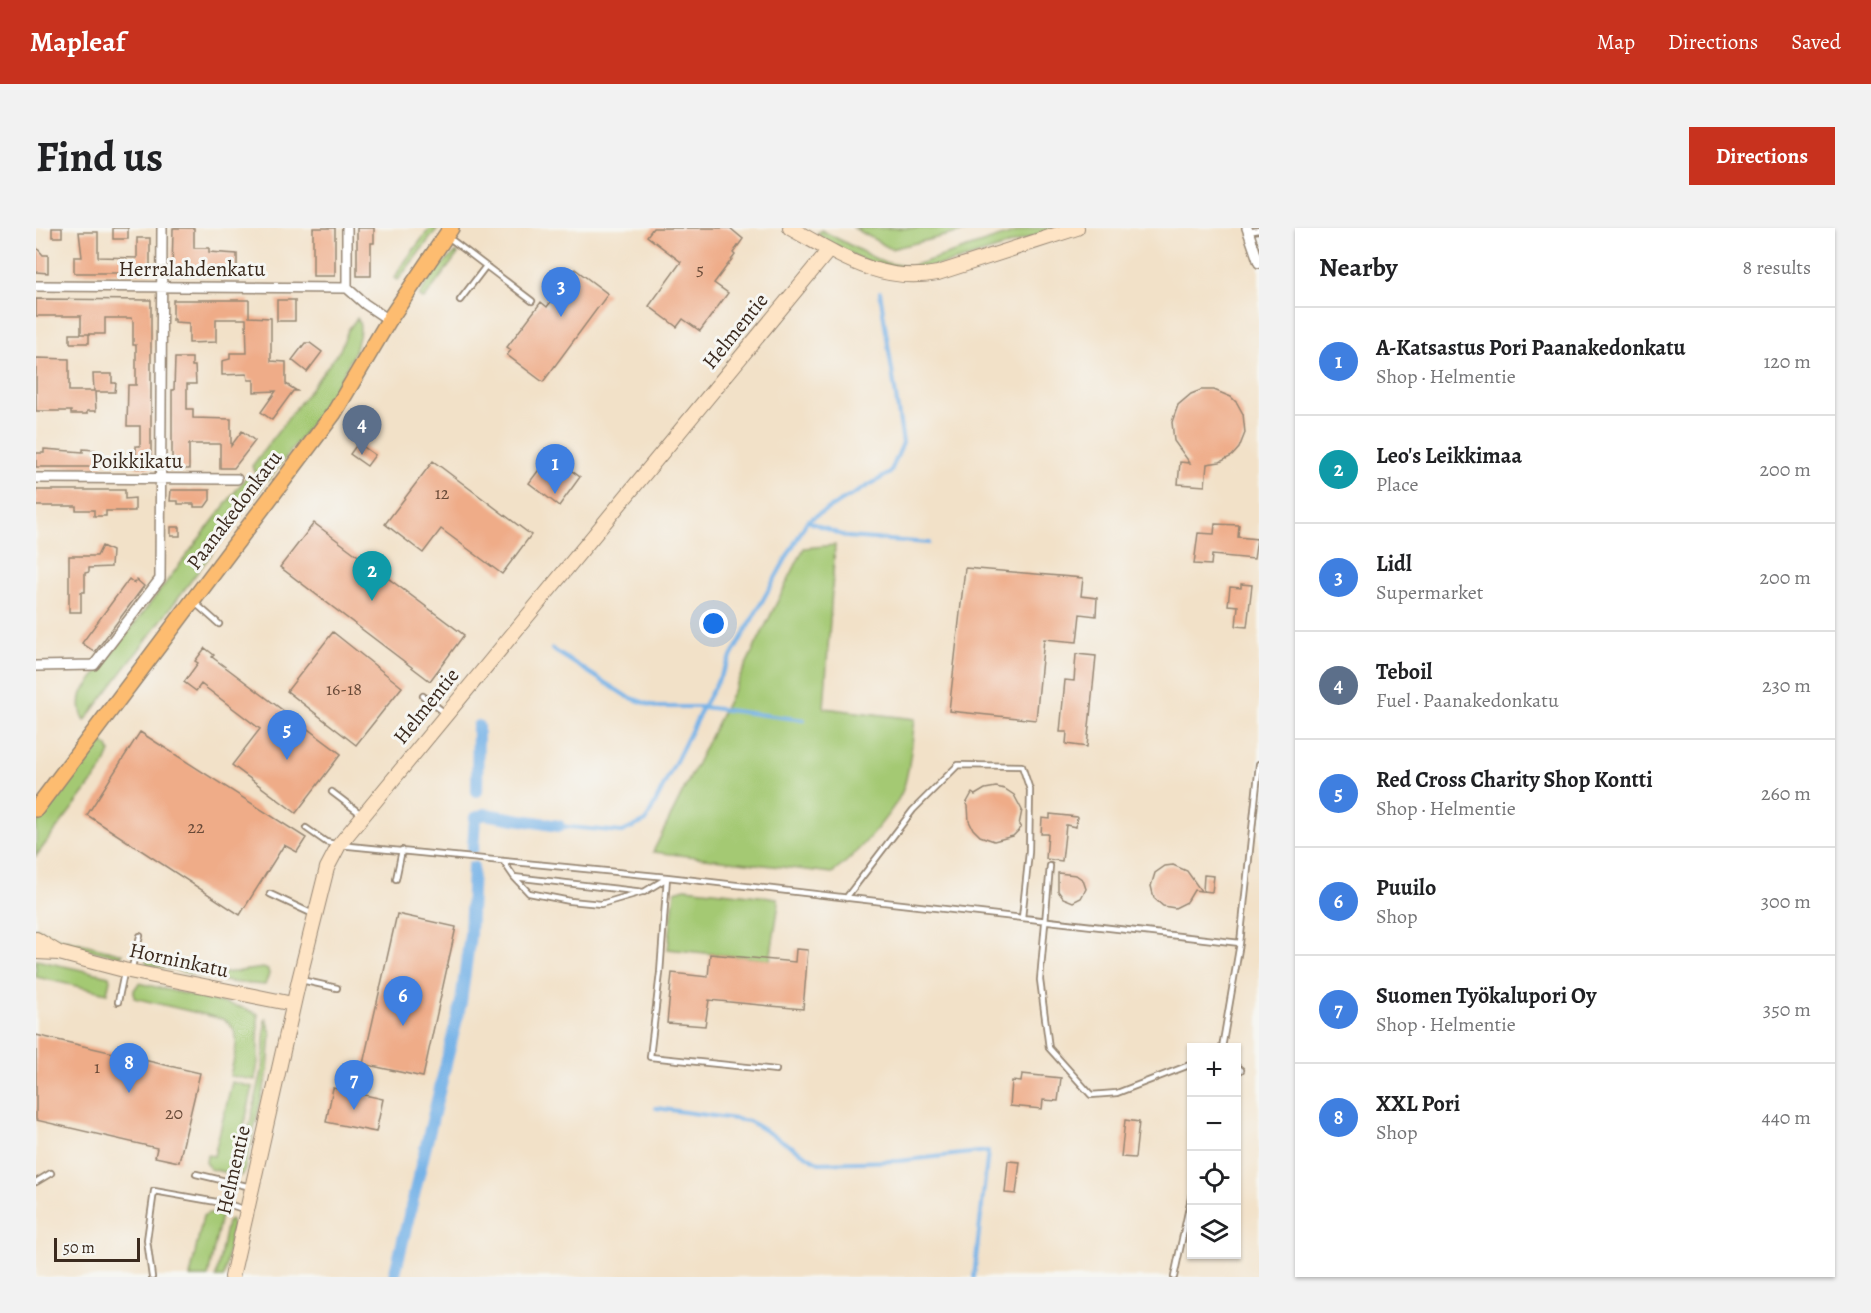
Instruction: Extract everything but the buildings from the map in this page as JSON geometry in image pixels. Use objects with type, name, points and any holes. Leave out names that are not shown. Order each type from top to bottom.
[{"type":"main road","name":"Paanakedonkatu","points":[[36,809],[334,413],[389,320],[448,232]]},
{"type":"street","name":"Paanakedonkatu","points":[[36,666],[93,664],[101,657],[160,579],[162,228]]},
{"type":"street","points":[[347,228],[347,288],[365,304],[389,320]]},
{"type":"street","points":[[790,228],[829,250],[872,270],[904,276],[938,273],[1077,228]]},
{"type":"street","points":[[1248,230],[1259,263]]},
{"type":"street","name":"Helmentie","points":[[232,1277],[251,1186],[315,915],[327,868],[339,845],[829,250]]},
{"type":"street","name":"Herralahdenkatu","points":[[36,286],[347,288]]},
{"type":"street","name":"Poikkikatu","points":[[36,478],[237,479]]},
{"type":"street","name":"Horninkatu","points":[[36,939],[59,953]]},
{"type":"street","name":"Horninkatu","points":[[36,952],[59,953],[128,971],[293,1004]]},
{"type":"lane","points":[[1248,230],[1259,230]]},
{"type":"lane","points":[[448,232],[486,266],[532,301]]},
{"type":"lane","points":[[460,300],[486,266]]},
{"type":"lane","points":[[191,601],[219,624]]},
{"type":"lane","points":[[423,696],[447,715]]},
{"type":"lane","points":[[1223,1043],[1240,943],[1259,764]]},
{"type":"lane","points":[[846,898],[913,810],[958,765],[1022,766],[1030,790],[1029,852],[1022,918]]},
{"type":"lane","points":[[332,792],[363,815]]},
{"type":"lane","points":[[306,828],[326,842],[339,845],[667,877],[1240,943]]},
{"type":"lane","points":[[396,879],[402,850]]},
{"type":"lane","points":[[503,861],[529,893],[570,901],[601,904],[644,892],[667,877]]},
{"type":"lane","points":[[1050,866],[1040,980],[1049,1048],[1091,1095],[1117,1093],[1187,1066]]},
{"type":"lane","points":[[514,877],[644,892]]},
{"type":"lane","points":[[667,877],[660,973],[650,1057],[776,1070]]},
{"type":"lane","points":[[270,894],[315,915]]},
{"type":"lane","points":[[117,1002],[140,936]]},
{"type":"lane","points":[[299,980],[337,988]]},
{"type":"lane","points":[[36,1182],[51,1173]]},
{"type":"lane","points":[[196,1174],[251,1186]]},
{"type":"lane","points":[[152,1277],[147,1240],[154,1191],[228,1204],[246,1210]]},
{"type":"lane","points":[[1174,1277],[1189,1205]]},
{"type":"green space","points":[[430,228],[438,228],[398,280],[395,278],[400,268]]},
{"type":"green space","points":[[854,228],[967,228],[965,231],[891,249]]},
{"type":"green space","points":[[1028,228],[1053,228],[946,264],[903,268],[883,266],[865,260],[817,234],[821,230],[882,262],[909,267]]},
{"type":"green space","points":[[457,252],[458,254],[425,298],[419,296],[436,272]]},
{"type":"green space","points":[[357,318],[360,332],[343,374],[310,424],[269,480],[266,480],[254,471],[252,466],[340,350],[348,330]]},
{"type":"green space","points":[[247,476],[262,484],[262,487],[85,721],[80,707],[82,693]]},
{"type":"green space","points":[[835,545],[824,708],[915,719],[907,776],[897,801],[881,824],[832,873],[653,852],[804,548]]},
{"type":"green space","points":[[99,740],[108,747],[110,752],[103,768],[36,856],[36,825]]},
{"type":"green space","points":[[685,888],[777,898],[779,903],[770,960],[668,949],[675,891]]},
{"type":"green space","points":[[36,928],[56,937],[123,954],[120,957],[47,940],[36,934]]},
{"type":"green space","points":[[145,958],[212,972],[225,973],[263,968],[268,970],[269,974],[265,985],[229,982],[147,964]]},
{"type":"green space","points":[[36,960],[109,976],[107,993],[36,977]]},
{"type":"green space","points":[[139,983],[240,1007],[258,1014],[258,1062],[255,1080],[230,1076],[236,1037],[230,1024],[223,1019],[134,998],[134,990]]},
{"type":"green space","points":[[266,1019],[271,1033],[268,1070],[244,1172],[240,1176],[239,1171],[263,1067]]},
{"type":"green space","points":[[232,1082],[253,1087],[233,1174],[210,1169],[206,1162],[207,1155],[214,1156]]},
{"type":"green space","points":[[208,1213],[221,1215],[208,1277],[190,1277],[203,1216]]},
{"type":"green space","points":[[231,1220],[224,1277],[216,1277],[227,1222]]},
{"type":"waterway","points":[[559,826],[622,832],[646,821],[703,707],[807,521],[890,473],[903,443],[880,292]]},
{"type":"waterway","points":[[807,521],[847,537],[929,543]]},
{"type":"waterway","points":[[552,649],[626,696],[656,707],[703,707],[804,720]]},
{"type":"waterway","points":[[477,791],[478,726]]},
{"type":"waterway","points":[[473,848],[475,818],[485,814],[559,826]]},
{"type":"waterway","points":[[394,1277],[461,1002],[470,935],[473,867]]},
{"type":"waterway","points":[[656,1108],[749,1121],[819,1163],[899,1161],[988,1151],[974,1277]]},
{"type":"place","name":"Lidl","points":[[561,317]]},
{"type":"place","name":"Teboil","points":[[362,455]]},
{"type":"place","name":"A-Katsastus Pori Paanakedonkatu","points":[[555,494]]},
{"type":"place","name":"Leo's Leikkimaa","points":[[372,601]]},
{"type":"place","name":"Red Cross Charity Shop Kontti","points":[[287,760]]},
{"type":"place","name":"Puuilo","points":[[403,1026]]},
{"type":"place","name":"XXL Pori","points":[[129,1093]]},
{"type":"place","name":"Suomen Työkalupori Oy","points":[[354,1110]]}]
